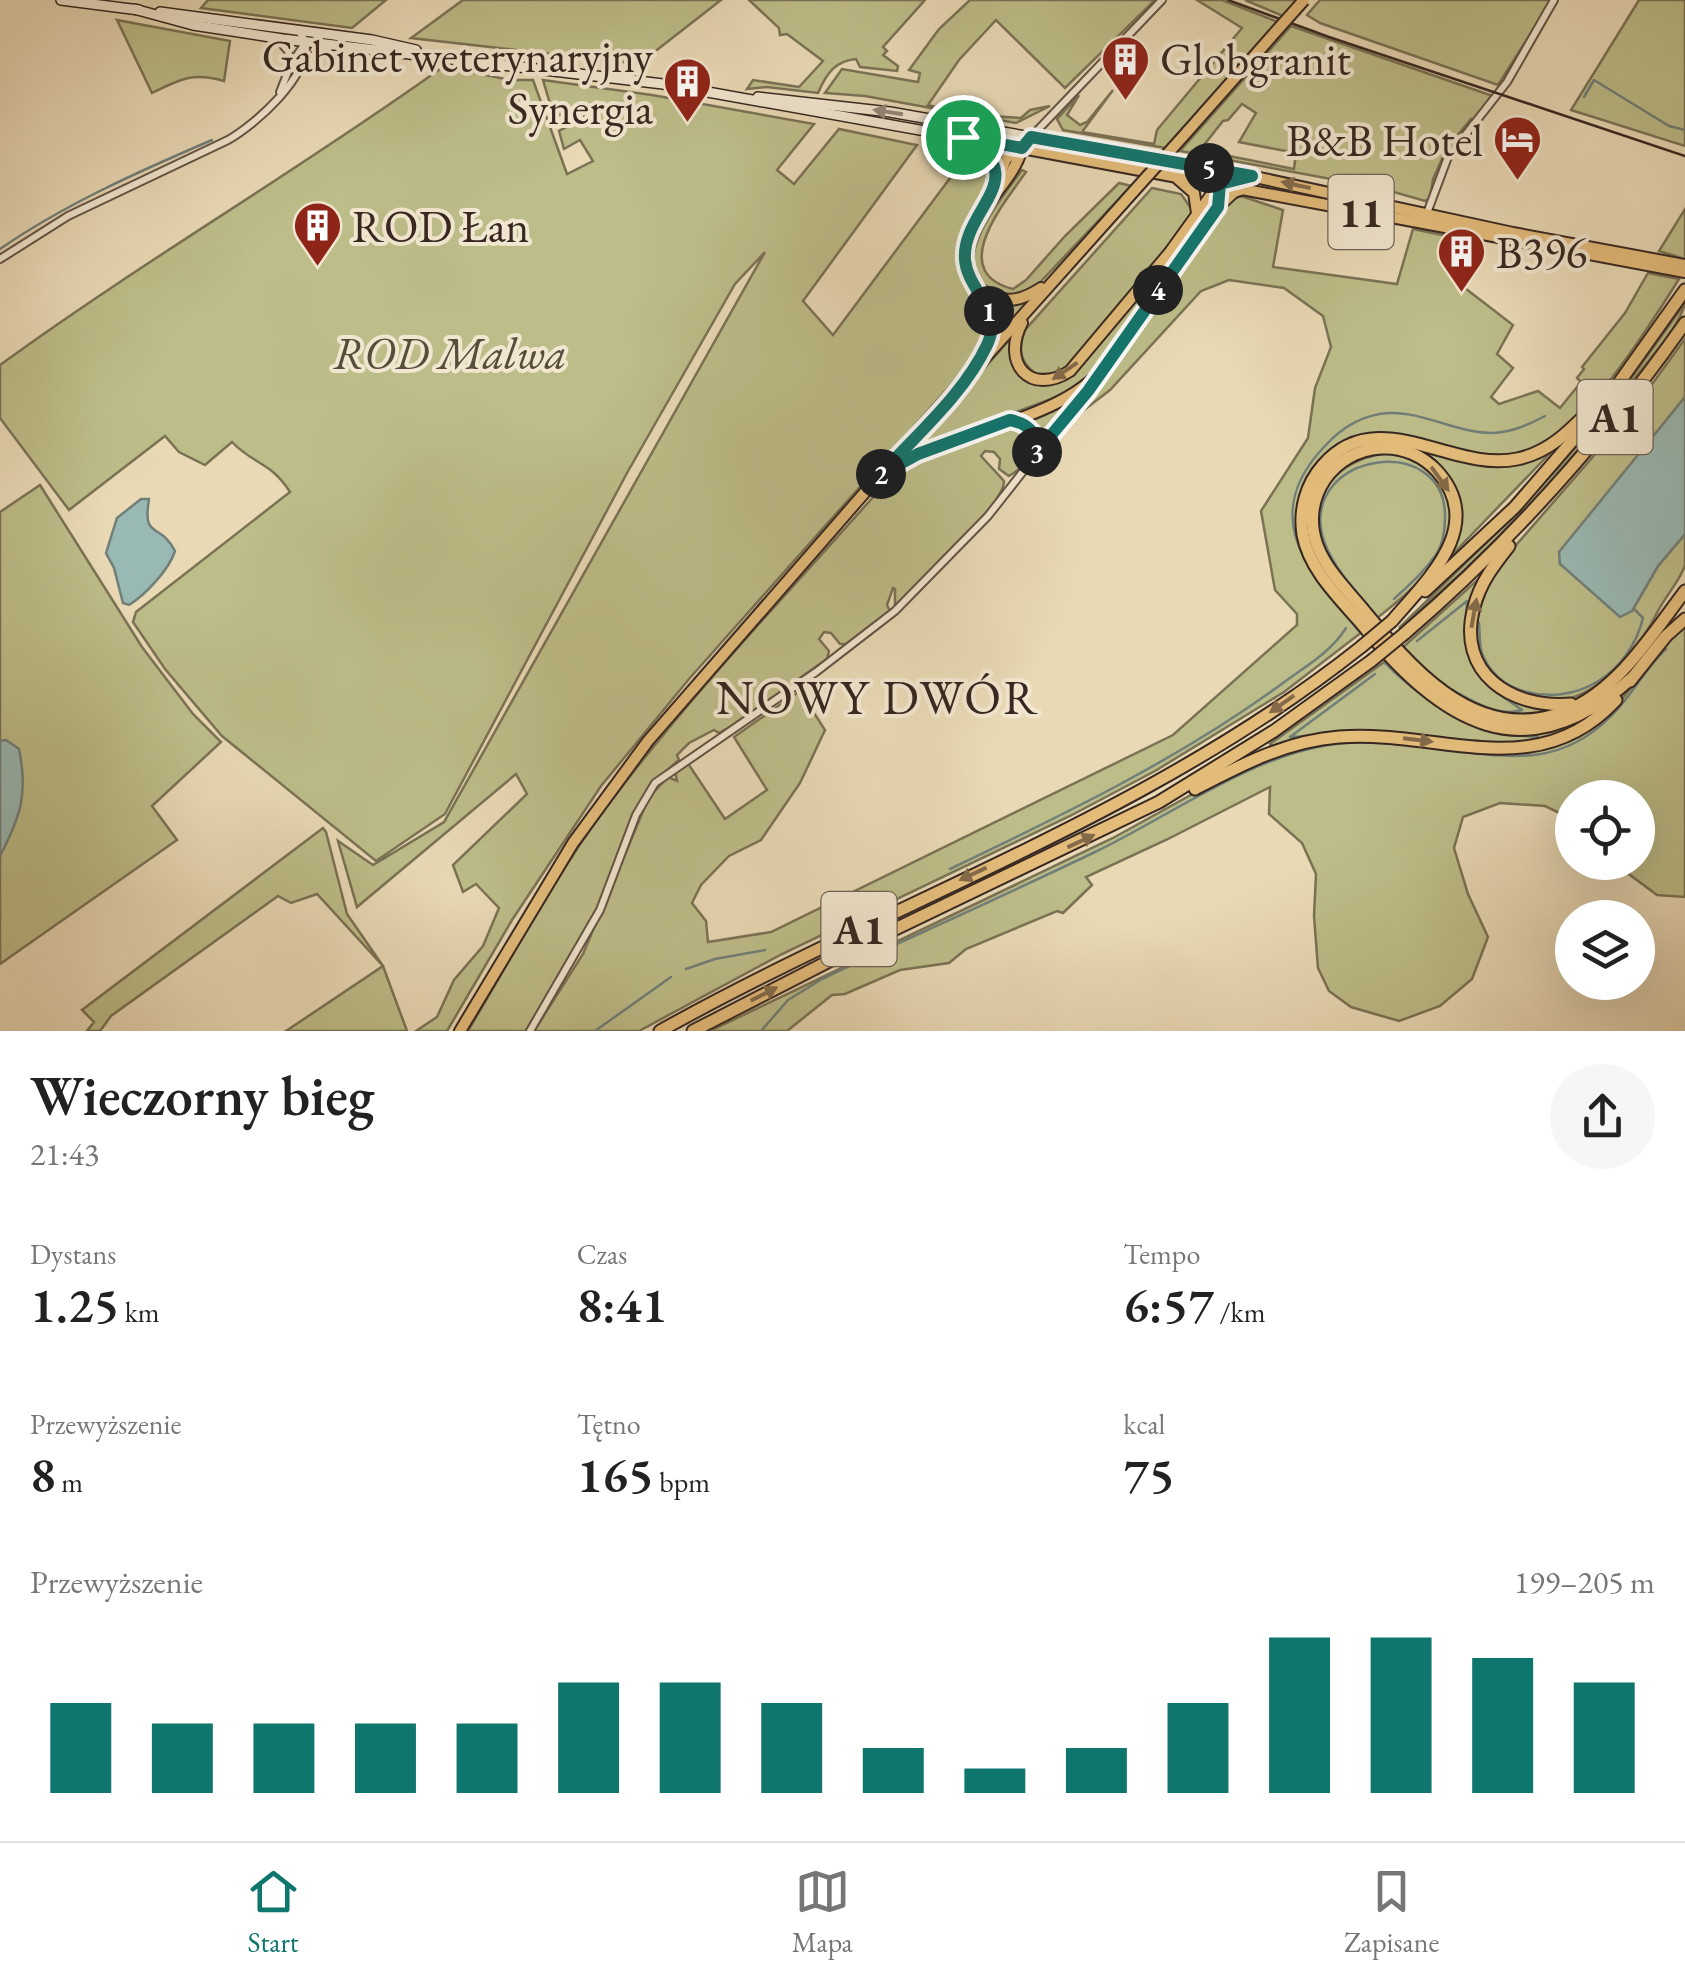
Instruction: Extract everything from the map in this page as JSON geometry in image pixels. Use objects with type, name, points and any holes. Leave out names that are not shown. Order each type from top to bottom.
[{"type":"highway","name":"A1","points":[[660,1031],[763,974],[1146,789],[1264,717],[1392,621],[1515,507],[1619,383],[1682,294]]},
{"type":"highway","name":"A1","points":[[693,1031],[1159,802],[1274,731],[1404,634],[1470,574],[1538,506],[1607,427],[1685,322]]},
{"type":"highway","points":[[1619,383],[1555,444],[1517,459],[1477,460],[1396,438],[1373,438],[1352,444],[1327,460],[1314,477],[1303,504],[1303,533],[1307,550],[1322,574],[1393,661],[1431,696],[1474,720],[1523,730],[1562,724],[1592,710],[1633,677]]},
{"type":"highway","points":[[1392,621],[1441,564],[1450,547],[1455,514],[1445,481],[1428,463],[1410,452],[1382,448],[1353,454],[1326,476],[1312,512],[1313,531],[1323,558],[1337,578],[1414,667],[1438,689],[1465,705],[1490,715],[1527,720],[1554,716],[1594,695],[1621,672],[1685,591]]},
{"type":"highway","points":[[1538,506],[1482,584],[1472,612],[1474,648],[1486,674],[1512,696],[1542,706],[1579,703]]},
{"type":"highway","points":[[1159,802],[1179,798],[1257,758],[1320,739],[1381,736],[1495,749],[1546,744],[1568,736],[1614,703],[1666,636],[1685,619]]},
{"type":"main road","name":"11","points":[[61,0],[298,30],[335,40]]},
{"type":"main road","points":[[460,1031],[546,886],[620,777],[676,706],[1304,0]]},
{"type":"main road","name":"11","points":[[134,10],[306,42],[394,44],[433,56],[720,94],[1685,272]]},
{"type":"main road","name":"11","points":[[720,94],[808,100],[1205,167],[1513,234],[1685,264]]},
{"type":"main road","points":[[963,137],[989,154],[996,180]]},
{"type":"main road","points":[[988,202],[1006,159],[1031,137]]},
{"type":"main road","points":[[964,382],[990,335],[987,304],[968,272],[968,238],[988,202],[1019,162],[1022,148]]},
{"type":"main road","points":[[1019,162],[1054,155]]},
{"type":"main road","points":[[1205,167],[1220,184],[1218,207]]},
{"type":"main road","points":[[1173,175],[1194,193],[1198,202],[1196,218]]},
{"type":"main road","points":[[1031,305],[1014,337],[1014,359],[1036,380],[1058,379],[1084,356],[1220,184],[1252,176]]},
{"type":"main road","points":[[880,475],[918,454],[1072,395],[1100,372],[1218,207],[1234,192],[1244,189]]},
{"type":"main road","points":[[976,286],[999,300],[1012,302],[1058,275]]},
{"type":"street","points":[[1031,137],[1162,0]]},
{"type":"street","points":[[1428,213],[1450,154],[1507,82],[1554,0]]},
{"type":"street","points":[[298,30],[306,42],[303,62]]},
{"type":"street","points":[[274,37],[285,45],[291,64]]},
{"type":"street","points":[[0,259],[55,222],[240,132],[257,120],[303,62],[335,40]]},
{"type":"street","points":[[280,92],[291,64],[306,42]]},
{"type":"street","points":[[1049,117],[1049,129],[1060,143]]},
{"type":"street","points":[[530,1031],[600,910],[636,816],[655,783],[880,624],[988,516],[1100,372]]},
{"type":"street","points":[[1010,420],[1025,424],[1034,434],[1033,457]]},
{"type":"green space","points":[[208,0],[386,0],[352,28],[201,8]]},
{"type":"green space","points":[[463,0],[721,0],[639,64],[411,38]]},
{"type":"green space","points":[[749,0],[925,0],[883,47],[887,51],[883,55],[898,66],[897,71],[860,67],[856,59],[849,60],[833,69],[818,93],[767,87],[747,89],[753,80],[799,87],[823,61],[787,34],[780,35],[779,28]]},
{"type":"green space","points":[[970,0],[1155,0],[1065,88],[996,20],[959,60],[928,105],[953,112],[825,93],[842,69],[918,82],[920,73],[909,70],[939,29]]},
{"type":"green space","points":[[1197,0],[1222,0],[1278,22],[1165,148],[1063,130],[1057,119],[1079,95],[1067,115],[1080,125],[1087,122],[1113,90],[1082,132],[1154,144],[1157,130],[1242,28]]},
{"type":"green space","points":[[1245,0],[1298,0],[1283,16]]},
{"type":"green space","points":[[1320,0],[1552,0],[1498,85],[1320,23],[1307,15]]},
{"type":"green space","points":[[1639,0],[1685,0],[1685,146],[1571,110]]},
{"type":"green space","points":[[117,20],[230,41],[224,81],[187,78],[152,93]]},
{"type":"green space","points":[[1291,26],[1490,95],[1475,120],[1471,119],[1447,148],[1433,179],[1430,198],[1425,201],[1380,188],[1223,159],[1224,155],[1294,169],[1296,153],[1239,142],[1256,113],[1242,104],[1200,150],[1219,158],[1180,151]]},
{"type":"green space","name":"ROD Malwa","points":[[451,68],[510,80],[533,80],[567,174],[593,161],[580,140],[564,149],[559,131],[584,118],[585,111],[578,108],[554,117],[543,80],[814,124],[777,170],[794,184],[839,129],[917,145],[803,301],[833,335],[968,154],[981,160],[986,184],[959,255],[964,283],[983,317],[984,330],[971,362],[689,679],[601,786],[512,920],[447,1031],[416,1031],[437,1017],[454,980],[483,946],[499,908],[476,884],[463,892],[453,865],[527,794],[516,774],[357,907],[338,841],[373,865],[444,822],[765,252],[735,284],[627,473],[445,814],[376,861],[222,736],[165,669],[133,622],[136,612],[290,492],[283,482],[232,442],[205,465],[179,452],[165,436],[69,510],[0,418],[0,365],[440,69],[445,72]]},
{"type":"green space","points":[[982,103],[990,116],[1021,118],[1030,110],[1050,106],[1016,123],[959,113],[962,109],[975,115]]},
{"type":"green space","points":[[1022,170],[1026,172],[995,218],[982,253],[984,268],[993,280],[1013,289],[1119,183],[1131,186],[1031,292],[1003,296],[986,288],[976,276],[973,261],[983,228]]},
{"type":"green space","points":[[1152,188],[1181,194],[1193,211],[1189,222],[1071,364],[1060,373],[1036,374],[1022,354],[1025,330]]},
{"type":"green space","points":[[1241,196],[1283,210],[1273,267],[1397,284],[1413,229],[1472,241],[1461,285],[1513,325],[1497,354],[1513,368],[1491,397],[1499,404],[1538,391],[1560,408],[1581,382],[1577,378],[1582,367],[1625,313],[1648,273],[1679,279],[1614,376],[1572,422],[1530,450],[1485,456],[1399,436],[1351,440],[1298,529],[1362,632],[1284,692],[1155,771],[1070,816],[782,954],[639,1031],[534,1031],[583,954],[649,797],[668,777],[677,781],[675,771],[687,762],[725,819],[767,790],[734,737],[800,691],[825,730],[800,783],[761,840],[729,856],[701,885],[692,903],[706,921],[708,942],[771,932],[1173,735],[1297,625],[1297,614],[1275,590],[1261,511],[1308,438],[1315,388],[1331,347],[1323,316],[1284,288],[1229,280],[1201,291],[1110,390],[1071,420],[1221,210]]},
{"type":"green space","points":[[1685,209],[1685,259],[1659,251]]},
{"type":"green space","points":[[1169,258],[1174,262],[1087,379],[1059,396],[913,451],[1009,340],[1015,367],[1052,384]]},
{"type":"green space","points":[[988,299],[1016,305],[1031,301],[992,345],[994,313]]},
{"type":"green space","points":[[1685,303],[1665,340],[1556,475],[1465,570],[1399,628],[1558,468],[1625,387]]},
{"type":"green space","points":[[1685,339],[1685,397],[1560,553],[1560,564],[1632,611],[1658,566],[1685,534],[1683,570],[1641,640],[1604,680],[1590,690],[1558,701],[1541,701],[1514,691],[1495,679],[1478,648],[1476,630],[1485,593],[1504,559],[1631,413]]},
{"type":"green space","points":[[1080,396],[1043,440],[1024,421]]},
{"type":"green space","points":[[1019,424],[1032,435],[1028,459],[1009,476],[999,469],[1000,459],[994,452],[985,451],[981,456],[1004,481],[1000,492],[975,526],[921,582],[895,607],[893,588],[887,605],[890,611],[846,644],[824,632],[819,639],[829,651],[827,659],[730,727],[719,733],[714,730],[689,743],[677,755],[679,760],[647,792],[637,809],[599,905],[526,1031],[468,1031],[552,888],[608,805],[710,679],[890,478],[935,451]]},
{"type":"green space","points":[[1383,442],[1486,465],[1513,462],[1555,448],[1450,557],[1457,520],[1451,490],[1435,466],[1413,451],[1387,445],[1361,448],[1337,461],[1314,493],[1309,518],[1311,534],[1327,571],[1371,625],[1368,627],[1326,574],[1308,534],[1305,513],[1310,493],[1329,465],[1350,450]]},
{"type":"green space","points":[[1393,453],[1421,465],[1437,480],[1451,507],[1452,526],[1436,562],[1376,619],[1329,559],[1318,529],[1317,512],[1321,495],[1342,470],[1374,455]]},
{"type":"green space","points":[[40,485],[142,647],[193,714],[221,742],[152,806],[177,840],[0,964],[0,512]]},
{"type":"green space","points":[[1484,574],[1469,645],[1496,682],[1515,700],[1542,708],[1560,708],[1512,714],[1472,703],[1401,649]]},
{"type":"green space","points":[[1685,626],[1685,897],[1657,895],[1637,880],[1655,880],[1655,780],[1555,780],[1555,811],[1545,806],[1500,803],[1463,817],[1454,848],[1468,894],[1488,937],[1472,979],[1440,1006],[1399,1021],[1351,1007],[1329,991],[1318,968],[1316,874],[1302,843],[1269,814],[1270,787],[1086,877],[1092,885],[1063,913],[1057,911],[966,949],[949,963],[900,970],[845,994],[832,995],[787,1031],[710,1031],[1113,838],[1220,779],[1303,746],[1364,740],[1514,753],[1561,744],[1612,711]]},
{"type":"green space","points":[[1387,660],[1446,711],[1559,728],[1602,710],[1564,734],[1519,746],[1414,737],[1273,748],[1270,744]]},
{"type":"green space","points":[[323,828],[347,914],[383,966],[317,894],[291,903],[278,896],[111,1016],[100,1031],[87,1031],[94,1022],[82,1010]]},
{"type":"green space","points":[[383,966],[407,1031],[286,1031]]},
{"type":"water","points":[[1685,397],[1685,534],[1658,566],[1632,611],[1620,617],[1560,564],[1559,552]]},
{"type":"water","points":[[141,499],[149,499],[150,526],[175,551],[156,581],[129,605],[123,603],[106,553],[117,518]]},
{"type":"water","points":[[6,740],[19,749],[23,779],[18,816],[0,856],[0,741]]},
{"type":"waterway","points":[[1584,97],[1594,80],[1669,126],[1685,130]]},
{"type":"waterway","points":[[0,249],[77,203],[212,140]]},
{"type":"waterway","points":[[1359,631],[1309,566],[1293,521],[1294,498],[1304,473],[1324,447],[1353,423],[1380,414],[1418,416],[1488,433],[1514,430],[1545,416]]},
{"type":"waterway","points":[[1378,618],[1338,568],[1322,534],[1322,506],[1334,485],[1353,470],[1377,463],[1401,463],[1423,472],[1439,489],[1445,516],[1444,535],[1437,553],[1394,599]]},
{"type":"waterway","points":[[1417,641],[1467,601],[1466,626]]},
{"type":"waterway","points":[[1479,623],[1482,653],[1502,681],[1520,690],[1561,694],[1597,682],[1626,655],[1643,618],[1634,609]]},
{"type":"waterway","points":[[950,869],[1079,806],[1204,736],[1317,658],[1346,628]]},
{"type":"waterway","points":[[1449,750],[1515,756],[1555,751],[1574,744],[1611,716],[1666,649]]},
{"type":"waterway","points":[[1385,663],[1419,693],[1454,716],[1493,731],[1538,737]]},
{"type":"waterway","points":[[1308,736],[1290,737],[1375,674]]},
{"type":"waterway","points":[[1481,676],[1522,710]]},
{"type":"waterway","points":[[1447,687],[1493,709],[1522,710]]},
{"type":"waterway","points":[[1346,731],[1368,731]]},
{"type":"waterway","points":[[1381,731],[1462,740]]},
{"type":"waterway","points":[[761,1031],[788,1000],[822,979],[1097,851],[1250,770],[1314,748],[1361,742],[1407,745]]},
{"type":"waterway","points":[[686,969],[765,950]]},
{"type":"waterway","points":[[595,1031],[671,977]]},
{"type":"tram line","points":[[1228,0],[1685,156]]},
{"type":"place","name":"Globgranit","points":[[1125,102]]},
{"type":"place","name":"Gabinet weterynaryjny Synergia","points":[[688,124]]},
{"type":"place","name":"B&B Hotel","points":[[1518,182]]},
{"type":"place","name":"ROD Łan","points":[[317,268]]},
{"type":"place","name":"B396","points":[[1461,294]]},
{"type":"district","name":"NOWY DWÓR","points":[[878,697]]},
{"type":"route","points":[[963,137],[1022,148],[1031,137],[1252,176],[1220,184],[1218,207],[1088,391],[1033,457],[1034,434],[1025,424],[1010,420],[918,454],[880,475],[964,382],[990,335],[987,304],[968,272],[965,253],[968,238],[996,180],[995,168],[986,151],[963,137]]}]
